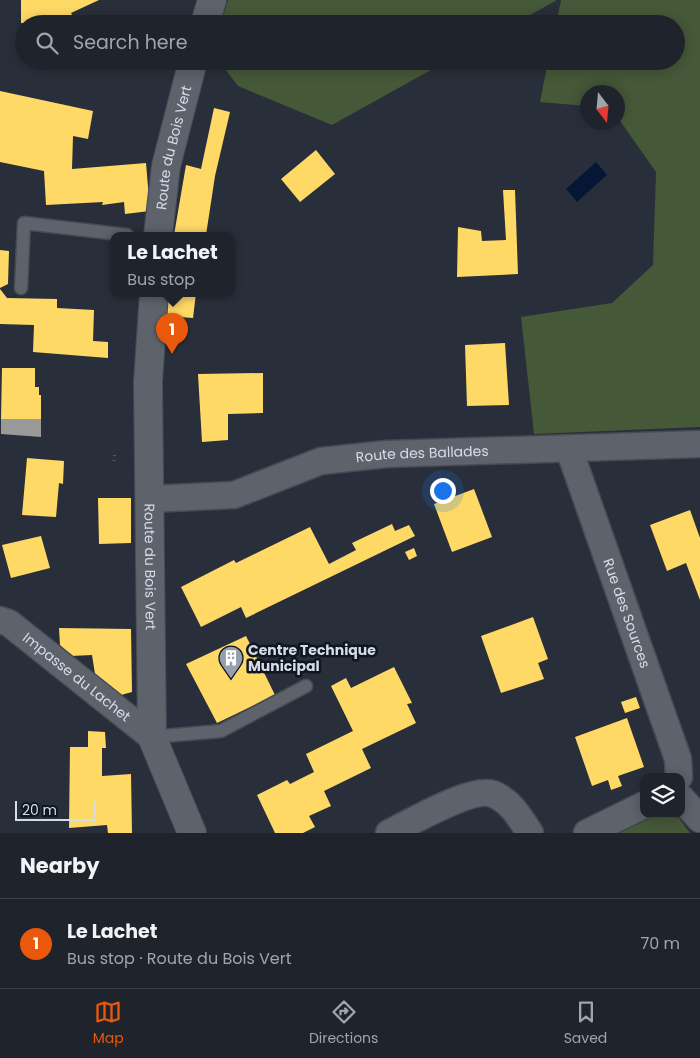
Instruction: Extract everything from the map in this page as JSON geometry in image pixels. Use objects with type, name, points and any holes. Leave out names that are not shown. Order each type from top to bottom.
[{"type":"street","points":[[208,15],[212,0]]},
{"type":"street","name":"Route du Bois Vert","points":[[158,232],[166,166],[191,70]]},
{"type":"street","name":"Route du Bois Vert","points":[[154,297],[148,382],[152,737],[192,833]]},
{"type":"street","name":"Route des Ballades","points":[[150,499],[234,495],[321,461],[387,454],[700,444]]},
{"type":"street","name":"Rue des Sources","points":[[569,449],[678,759],[679,773]]},
{"type":"street","name":"Impasse du Lachet","points":[[3,624],[152,737]]},
{"type":"street","points":[[389,833],[470,794],[492,794],[512,806],[530,833]]},
{"type":"street","points":[[685,802],[700,819]]},
{"type":"street","points":[[587,833],[640,807]]},
{"type":"lane","points":[[21,288],[24,223],[110,233]]},
{"type":"lane","points":[[152,737],[221,731],[306,686]]},
{"type":"path","points":[[114,461],[115,451]]},
{"type":"green space","points":[[228,0],[557,0],[530,15],[224,15]]},
{"type":"green space","points":[[561,0],[700,0],[700,427],[534,434],[521,317],[612,303],[653,265],[656,172],[625,128],[625,85],[580,85],[580,105],[540,102],[546,70],[685,70],[685,15],[558,15]]},
{"type":"green space","points":[[226,70],[431,70],[332,125],[238,86]]},
{"type":"green space","points":[[651,818],[679,818],[690,833],[619,833]]},
{"type":"water","points":[[596,162],[607,175],[577,202],[566,189]]},
{"type":"building: Homes","points":[[21,0],[99,0],[71,13],[72,15],[21,15]]},
{"type":"building: Homes","points":[[0,91],[93,111],[88,139],[73,136],[72,169],[146,163],[150,211],[125,214],[124,202],[102,205],[103,202],[46,205],[44,171],[0,162]]},
{"type":"building: Homes","points":[[214,108],[230,112],[215,176],[206,232],[175,232],[186,165],[201,169]]},
{"type":"building: Homes","points":[[316,150],[335,174],[300,202],[281,179]]},
{"type":"building: Homes","points":[[503,190],[515,190],[518,274],[457,277],[458,227],[481,231],[482,241],[506,240]]},
{"type":"building: Homes","points":[[0,250],[9,251],[8,284],[0,288]]},
{"type":"building: Homes","points":[[0,289],[7,298],[57,299],[57,308],[94,310],[93,341],[108,342],[108,358],[33,352],[34,325],[0,324]]},
{"type":"building: Homes","points":[[168,297],[196,297],[193,318],[166,316]]},
{"type":"building: Homes","points":[[505,343],[509,405],[467,406],[465,345]]},
{"type":"building: Homes","points":[[2,368],[35,368],[35,387],[39,387],[39,395],[41,395],[41,419],[1,419]]},
{"type":"building: Homes","points":[[263,373],[263,413],[228,414],[228,440],[202,442],[198,374]]},
{"type":"building: Homes","points":[[27,458],[64,461],[63,484],[59,483],[56,517],[22,515]]},
{"type":"building: Homes","points":[[474,489],[492,537],[452,552],[434,504]]},
{"type":"building: Homes","points":[[98,498],[131,498],[131,543],[99,544]]},
{"type":"building: Homes","points":[[690,510],[700,538],[700,600],[686,563],[667,571],[650,525]]},
{"type":"building: Homes","points":[[392,524],[395,531],[409,525],[415,536],[246,618],[241,607],[201,627],[181,587],[234,560],[236,563],[310,527],[329,564],[356,550],[352,543]]},
{"type":"building: Homes","points":[[41,536],[50,568],[11,578],[2,545]]},
{"type":"building: Homes","points":[[414,548],[417,556],[409,560],[405,552]]},
{"type":"building: Homes","points":[[533,617],[548,659],[538,663],[544,679],[501,693],[481,636]]},
{"type":"building: Homes","points":[[59,628],[131,629],[132,692],[121,695],[95,674],[92,655],[71,656],[60,645]]},
{"type":"building: Homes","name":"Centre Technique Municipal","points":[[246,636],[275,695],[217,723],[186,664]]},
{"type":"building: Homes","points":[[394,667],[412,703],[407,704],[416,723],[362,749],[371,768],[324,791],[331,806],[309,816],[315,827],[303,833],[275,833],[257,795],[287,780],[290,784],[314,772],[306,754],[353,731],[331,686],[346,678],[351,688]]},
{"type":"building: Homes","points":[[636,697],[640,708],[625,713],[621,702]]},
{"type":"building: Homes","points":[[627,718],[644,767],[618,776],[622,786],[611,790],[608,780],[592,786],[575,737]]},
{"type":"building: Homes","points":[[88,731],[105,732],[106,748],[102,748],[102,776],[131,774],[132,833],[108,833],[107,825],[69,828],[70,747],[88,747]]},
{"type":"building: Industry","points":[[1,419],[41,419],[41,437],[1,434]]},
{"type":"place","name":"Le Lachet","points":[[172,354]]},
{"type":"place","name":"Centre Technique Municipal","points":[[231,679]]}]
